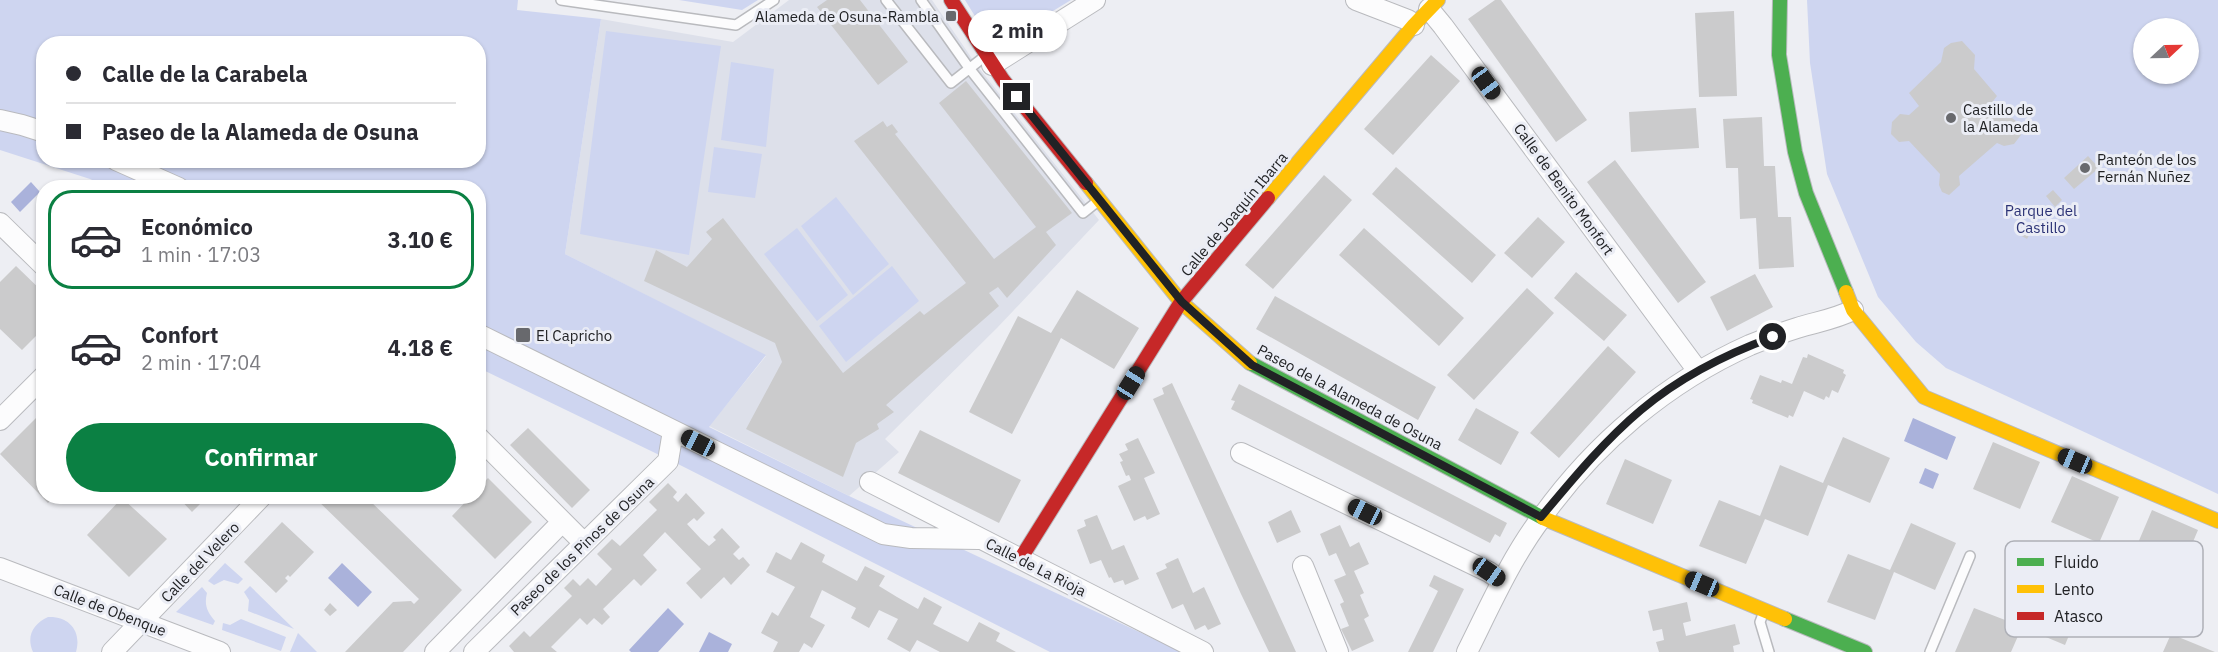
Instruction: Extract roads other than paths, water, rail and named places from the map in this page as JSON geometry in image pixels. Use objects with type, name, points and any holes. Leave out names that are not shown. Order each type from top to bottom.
[{"type":"street","name":"Paseo de la Alameda de Osuna","points":[[951,0],[989,60],[1182,302],[1252,365],[1541,517],[1765,610],[1844,648],[1864,652]]},
{"type":"street","points":[[989,60],[1095,0]]},
{"type":"street","points":[[1356,0],[1408,20],[1414,25]]},
{"type":"street","points":[[1780,0],[1779,55],[1795,153],[1806,193],[1853,310],[1924,397],[2218,521]]},
{"type":"street","name":"Calle de Joaquín Ibarra","points":[[1021,558],[1182,302],[1433,5]]},
{"type":"street","name":"Calle de Benito Monfort","points":[[1433,5],[1458,45],[1698,371]]},
{"type":"street","points":[[0,120],[36,129]]},
{"type":"street","points":[[134,168],[161,180]]},
{"type":"street","points":[[0,223],[36,258]]},
{"type":"street","points":[[1467,652],[1502,581],[1541,517],[1580,470],[1641,410],[1698,371],[1750,345],[1795,328],[1844,315],[1853,310]]},
{"type":"street","points":[[486,338],[883,534],[911,538],[979,539]]},
{"type":"street","points":[[0,420],[36,384]]},
{"type":"street","name":"Paseo de los Pinos de Osuna","points":[[474,652],[668,461],[674,431]]},
{"type":"street","points":[[486,445],[584,543]]},
{"type":"street","points":[[1241,453],[1489,572],[1502,581]]},
{"type":"street","name":"Calle de La Rioja","points":[[870,482],[1203,652]]},
{"type":"street","name":"Calle del Velero","points":[[112,652],[254,504]]},
{"type":"street","name":"Paseo de los Pinos de Osuna","points":[[435,652],[562,522]]},
{"type":"street","points":[[1303,566],[1338,652]]},
{"type":"street","name":"Calle de Obenque","points":[[0,568],[220,652]]},
{"type":"lane","points":[[561,0],[736,25],[774,0]]},
{"type":"lane","points":[[886,0],[951,83],[969,68],[989,60]]},
{"type":"lane","points":[[921,0],[969,68],[1083,213],[1100,200]]},
{"type":"lane","points":[[1930,652],[1970,556]]},
{"type":"lane","points":[[1765,610],[1761,622],[1769,652]]},
{"type":"place","name":"Alameda de Osuna-Rambla","points":[[951,16]]},
{"type":"place","name":"Castillo de la Alameda","points":[[1951,118]]},
{"type":"place","name":"Panteón de los Fernán Nuñez","points":[[2085,168]]},
{"type":"place","name":"El Capricho","points":[[523,335]]},
{"type":"park label","name":"Parque del Castillo","points":[[2041,218]]}]
